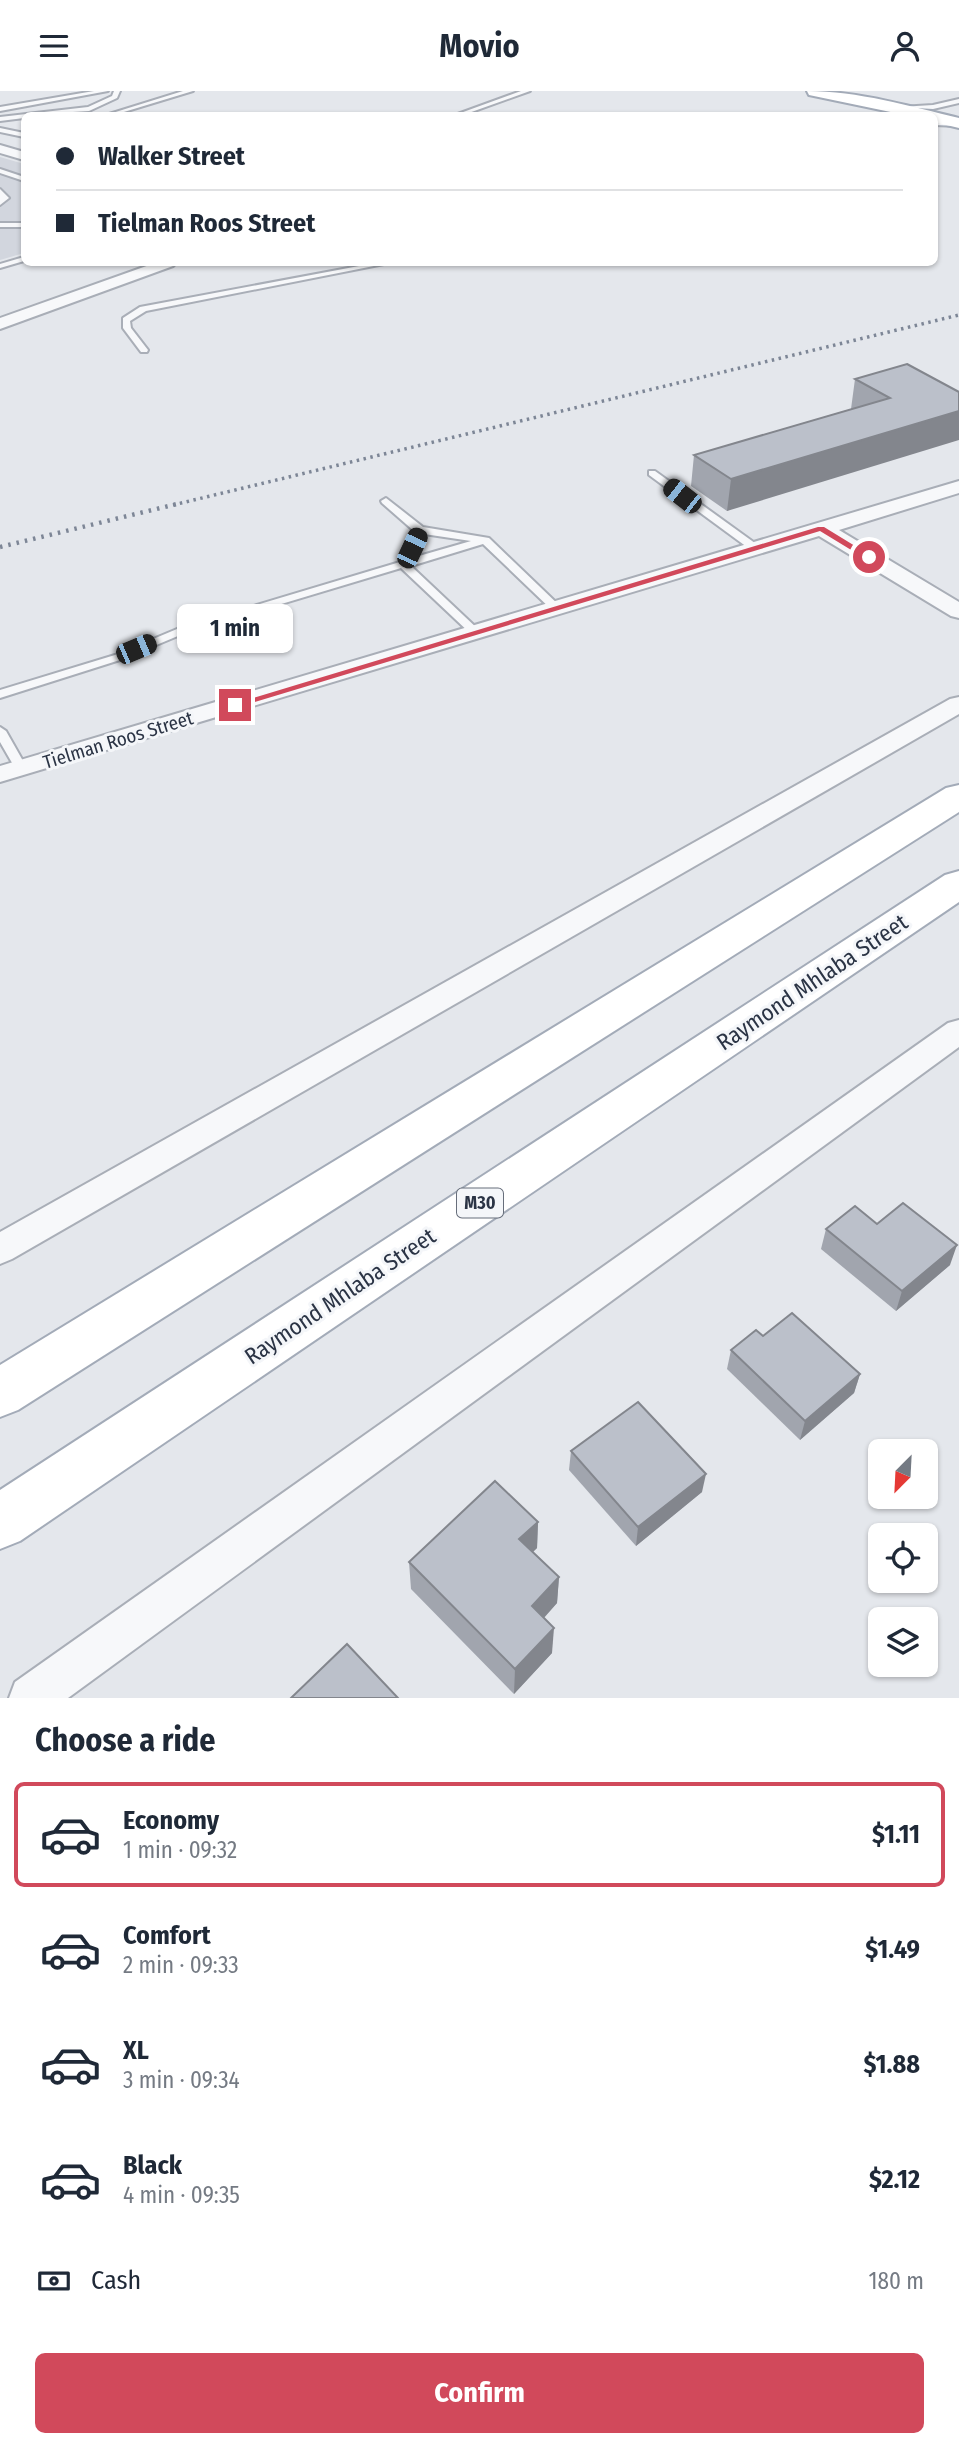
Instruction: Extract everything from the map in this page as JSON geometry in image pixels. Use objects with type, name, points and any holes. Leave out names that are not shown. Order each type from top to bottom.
[{"type":"main road","points":[[815,91],[913,112]]},
{"type":"main road","points":[[938,118],[959,122]]},
{"type":"main road","points":[[0,1393],[959,796]]},
{"type":"main road","name":"Raymond Mhlaba Street","points":[[0,1522],[959,884]]},
{"type":"street","points":[[0,149],[21,155]]},
{"type":"street","points":[[0,324],[160,266]]},
{"type":"street","name":"Tielman Roos Street","points":[[10,771],[959,487]]},
{"type":"street","points":[[821,528],[953,603]]},
{"type":"street","points":[[0,1249],[959,704]]},
{"type":"street","points":[[31,1698],[958,1033]]},
{"type":"lane","points":[[0,109],[106,91]]},
{"type":"lane","points":[[62,112],[89,109],[115,97],[117,91]]},
{"type":"lane","points":[[119,112],[190,91]]},
{"type":"lane","points":[[467,112],[527,91]]},
{"type":"lane","points":[[884,106],[920,109],[958,102]]},
{"type":"lane","points":[[958,102],[948,109],[951,116],[959,122]]},
{"type":"lane","points":[[884,106],[896,112]]},
{"type":"lane","points":[[0,119],[21,117]]},
{"type":"lane","points":[[938,123],[959,122]]},
{"type":"lane","points":[[0,130],[21,134]]},
{"type":"lane","points":[[0,171],[21,178]]},
{"type":"lane","points":[[0,191],[5,198],[0,203]]},
{"type":"lane","points":[[0,225],[21,225]]},
{"type":"lane","points":[[0,266],[21,261]]},
{"type":"lane","points":[[144,350],[127,328],[126,320],[142,309],[369,266]]},
{"type":"lane","points":[[652,473],[755,548]]},
{"type":"lane","points":[[386,501],[420,530],[485,540],[557,609]]},
{"type":"lane","points":[[404,565],[420,530]]},
{"type":"lane","points":[[0,694],[108,660],[181,631],[485,540]]},
{"type":"lane","points":[[404,565],[476,633]]},
{"type":"lane","points":[[0,731],[10,771]]},
{"type":"shaded area","points":[[0,157],[21,163],[21,254],[0,260]]},
{"type":"building","points":[[907,364],[959,392],[959,411],[731,479],[694,455],[890,398],[855,379]]},
{"type":"building","points":[[903,1203],[957,1245],[902,1291],[826,1229],[855,1206],[877,1224]]},
{"type":"building","points":[[792,1313],[860,1374],[805,1421],[731,1350],[756,1330],[763,1336]]},
{"type":"building","points":[[638,1402],[706,1474],[638,1527],[571,1451]]},
{"type":"building","points":[[495,1481],[538,1522],[519,1539],[559,1577],[532,1606],[554,1628],[515,1669],[409,1562]]},
{"type":"building","points":[[347,1644],[398,1698],[291,1698]]},
{"type":"railway","points":[[173,505],[959,315]]},
{"type":"railway","points":[[0,547],[181,503]]},
{"type":"route","points":[[235,705],[821,528],[869,557]]}]
